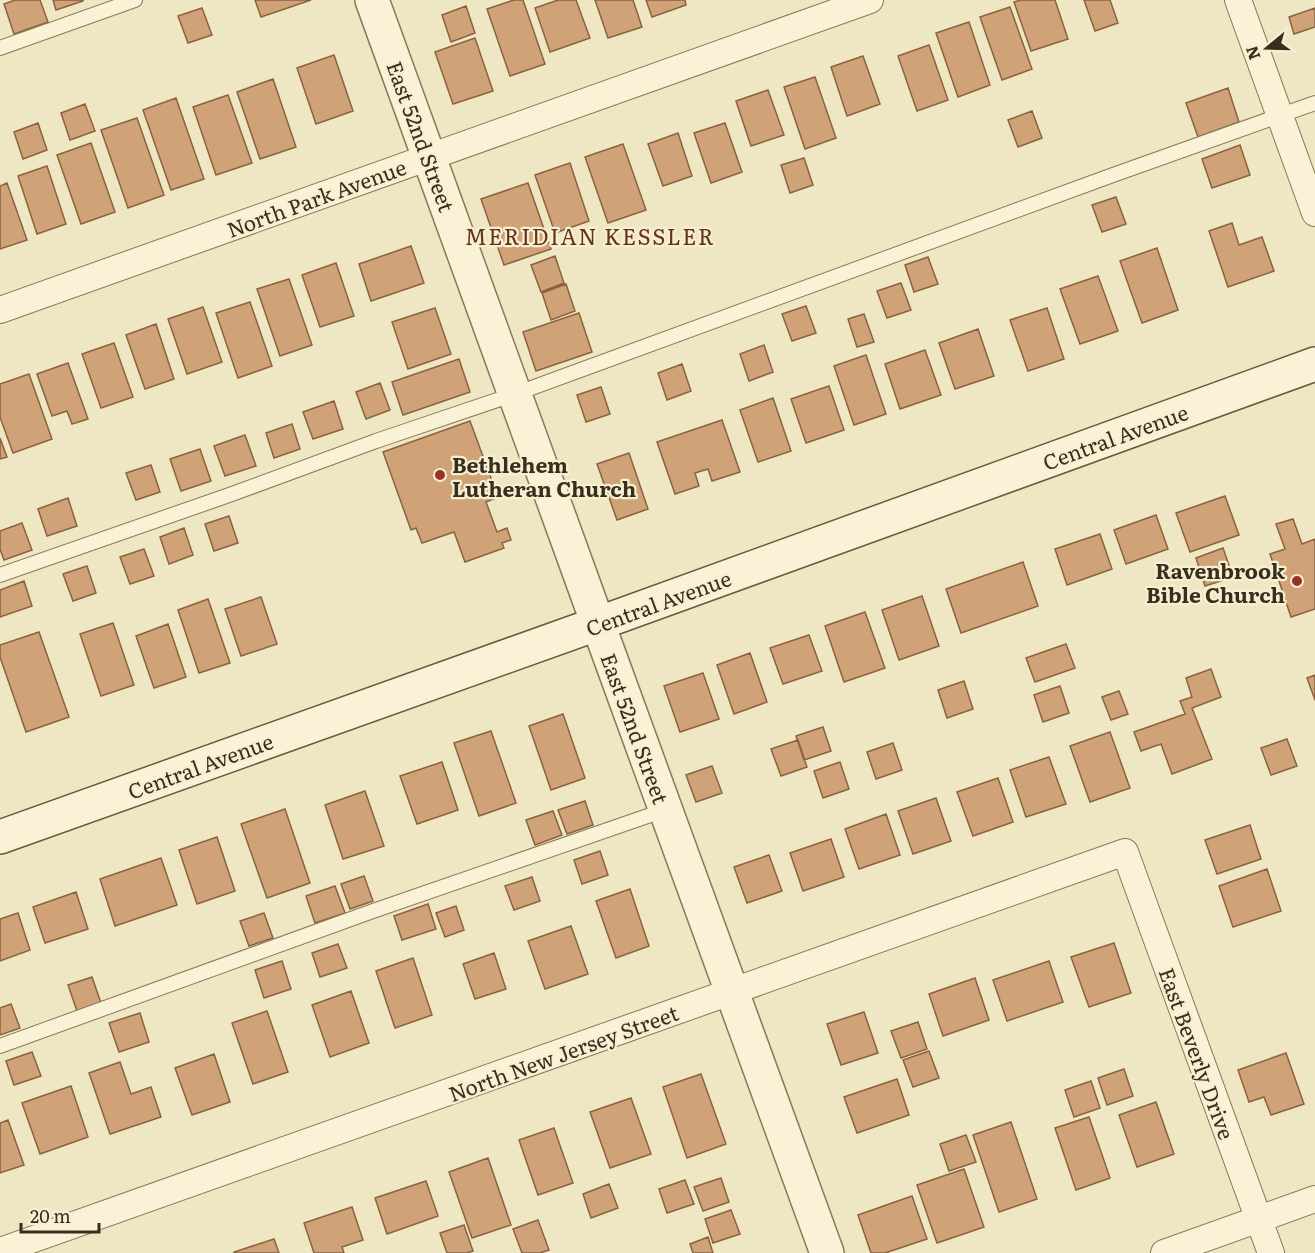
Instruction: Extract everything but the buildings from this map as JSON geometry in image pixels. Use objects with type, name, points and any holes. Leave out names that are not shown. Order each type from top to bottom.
[{"type":"main road","name":"East 52nd Street","points":[[372,0],[827,1253]]},
{"type":"main road","name":"Central Avenue","points":[[0,837],[598,624],[1315,364]]},
{"type":"street","name":"North Park Avenue","points":[[0,310],[870,0]]},
{"type":"street","points":[[1238,0],[1315,213]]},
{"type":"street","name":"North New Jersey Street","points":[[0,1251],[1125,852]]},
{"type":"street","name":"East Beverly Drive","points":[[1125,852],[1271,1253]]},
{"type":"street","points":[[1164,1253],[1315,1199]]},
{"type":"lane","points":[[0,48],[135,0]]},
{"type":"lane","points":[[0,575],[515,394],[1315,103]]},
{"type":"lane","points":[[0,1046],[373,911],[666,810]]},
{"type":"place","name":"Bethlehem Lutheran Church","points":[[440,475]]},
{"type":"place","name":"Ravenbrook Bible Church","points":[[1297,581]]},
{"type":"district","name":"MERIDIAN KESSLER","points":[[590,235]]}]
